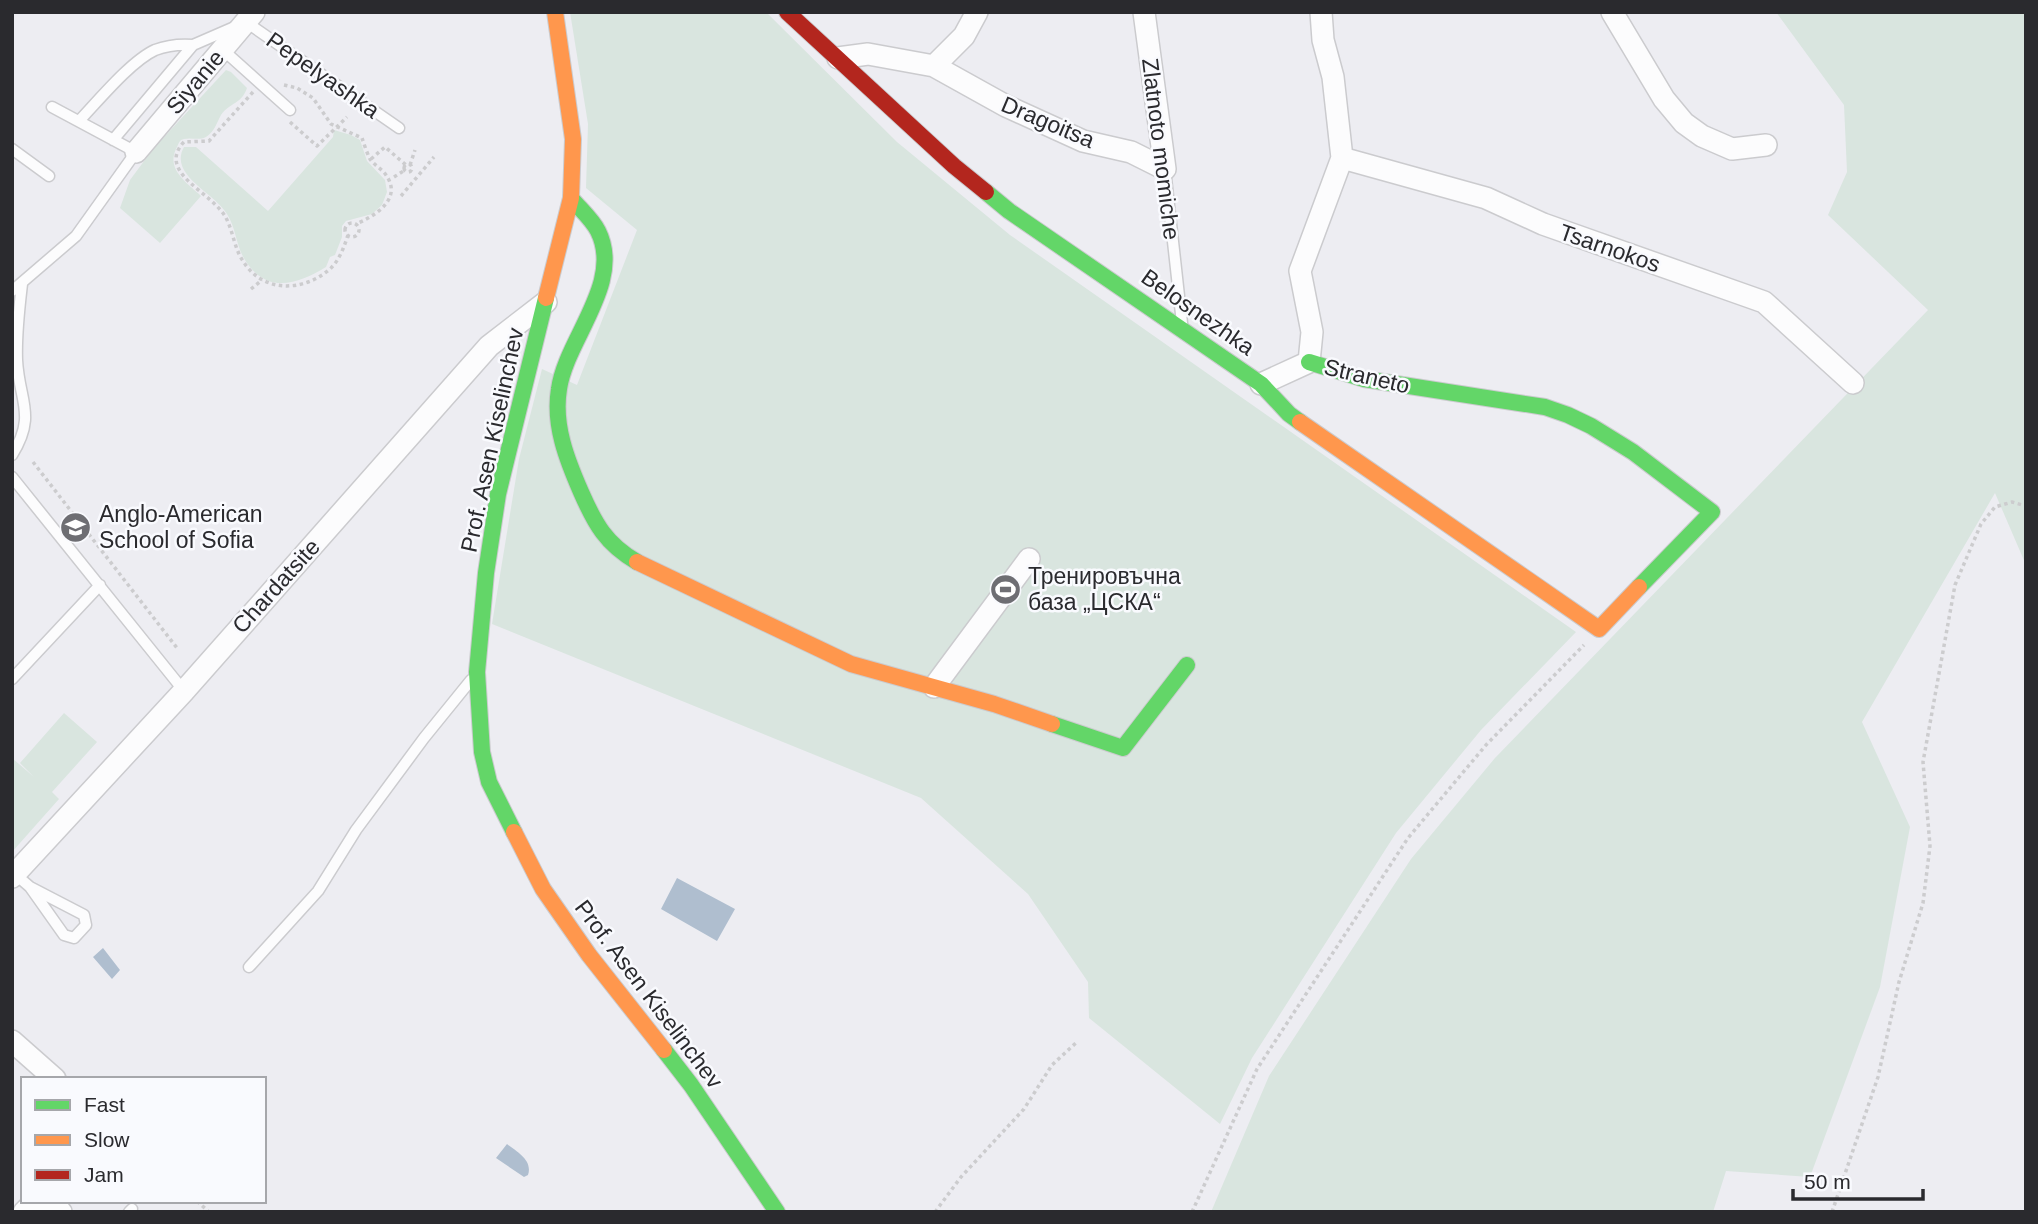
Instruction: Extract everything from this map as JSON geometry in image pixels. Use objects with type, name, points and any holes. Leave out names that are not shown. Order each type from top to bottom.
[{"type":"street","name":"Prof. Asen Kiselinchev","points":[[555,12],[573,139],[571,198],[498,494],[486,573],[477,672],[482,752],[489,782],[543,889],[589,955],[691,1085],[777,1212]]},
{"type":"street","name":"Belosnezhka","points":[[787,12],[954,166],[1009,211],[1183,328],[1261,384],[1289,414],[1599,629]]},
{"type":"street","points":[[934,66],[964,36],[976,12]]},
{"type":"street","name":"Zlatnoto momiche","points":[[1144,12],[1165,169]]},
{"type":"street","name":"Straneto","points":[[1321,12],[1323,40],[1334,78],[1342,158],[1300,271],[1312,332],[1309,362],[1364,379],[1545,407],[1567,414],[1615,440],[1712,512],[1599,629]]},
{"type":"street","points":[[1612,12],[1664,99],[1684,123],[1702,136],[1731,149],[1766,145]]},
{"type":"street","name":"Siyanie","points":[[136,152],[252,15]]},
{"type":"street","name":"Dragoitsa","points":[[838,58],[867,54],[934,66],[1006,106],[1083,141],[1131,152],[1165,169]]},
{"type":"street","name":"Tsarnokos","points":[[1342,158],[1486,198],[1542,224],[1764,302],[1853,383]]},
{"type":"street","points":[[571,198],[600,235],[604,260],[597,293],[561,378],[557,418],[561,437],[593,517],[610,542],[628,556],[653,571],[825,653],[880,673],[1041,719],[1124,748],[1187,665]]},
{"type":"street","name":"Chardatsite","points":[[19,879],[489,346],[546,302]]},
{"type":"street","points":[[1261,384],[1309,362]]},
{"type":"street","points":[[934,687],[1029,559]]},
{"type":"street","points":[[12,1041],[53,1077]]},
{"type":"street","points":[[46,1203],[54,1205],[61,1212]]},
{"type":"lane","points":[[113,140],[193,45],[252,15]]},
{"type":"lane","name":"Pepelyashka","points":[[252,15],[400,128]]},
{"type":"lane","points":[[79,121],[136,63],[155,50],[177,44],[193,45]]},
{"type":"lane","points":[[222,49],[290,110]]},
{"type":"lane","points":[[12,455],[20,442],[27,420],[17,365],[17,287],[75,236],[136,152],[52,107]]},
{"type":"lane","points":[[12,149],[49,176]]},
{"type":"lane","name":"Zlatnoto momiche","points":[[1165,169],[1183,328]]},
{"type":"lane","points":[[12,477],[184,691]]},
{"type":"lane","points":[[12,679],[100,585]]},
{"type":"lane","points":[[249,967],[318,891],[356,830],[477,672]]},
{"type":"lane","points":[[19,879],[84,915],[86,925],[74,938],[64,936],[19,879]]},
{"type":"path","points":[[267,76],[281,85],[297,88],[313,98],[331,124],[362,138],[370,159],[388,177],[390,194],[384,208],[374,217],[347,226],[345,230],[348,235],[343,252],[332,267],[309,283],[288,286],[262,280],[243,261],[226,218],[211,199],[180,172],[176,160],[177,149],[184,142],[209,141],[267,76]]},
{"type":"path","points":[[370,159],[385,147],[408,168],[412,183]]},
{"type":"path","points":[[408,168],[415,150]]},
{"type":"path","points":[[401,195],[434,157]]},
{"type":"path","points":[[394,177],[408,168],[424,168]]},
{"type":"path","points":[[348,235],[357,235],[359,228],[356,224]]},
{"type":"path","points":[[251,289],[262,280]]},
{"type":"path","points":[[33,462],[177,648]]},
{"type":"path","points":[[1832,1212],[1878,1077],[1899,982],[1923,902],[1930,846],[1923,762],[1955,585],[1981,524],[1995,507],[2012,502],[2026,506]]},
{"type":"path","points":[[1192,1212],[1257,1069],[1408,838],[1486,746],[1599,629]]},
{"type":"path","points":[[935,1212],[961,1177],[1024,1110],[1052,1065],[1078,1041]]},
{"type":"shaded area","name":"Тренировъчна база „ЦСКА“","points":[[570,12],[766,12],[897,142],[1010,235],[1576,632],[1481,730],[1396,833],[1252,1058],[1220,1124],[1089,1018],[1088,982],[1028,894],[921,798],[492,624],[519,459],[542,369],[577,385],[637,230],[586,188],[588,124]]},
{"type":"shaded area","points":[[1776,12],[2026,12],[2026,565],[1995,493],[1862,722],[1910,827],[1880,987],[1810,1177],[1726,1171],[1713,1212],[1211,1212],[1269,1076],[1411,859],[1495,758],[1928,310],[1828,215],[1847,172],[1844,105]]},
{"type":"shaded area","points":[[226,70],[247,88],[242,98],[221,115],[209,135],[198,139],[182,139],[179,142],[174,155],[175,168],[201,196],[160,243],[120,208],[130,180],[153,149]]},
{"type":"shaded area","points":[[334,130],[360,140],[367,161],[385,180],[387,192],[382,205],[372,214],[346,221],[342,226],[342,237],[335,255],[330,257],[326,267],[305,278],[283,283],[263,278],[245,260],[227,214],[187,175],[181,157],[184,147],[196,147],[268,211],[333,137]]},
{"type":"shaded area","points":[[64,713],[97,742],[52,792],[59,799],[12,852],[12,758],[34,777],[20,763]]},
{"type":"water","points":[[677,878],[735,909],[717,941],[661,909]]},
{"type":"water","points":[[103,948],[120,970],[112,979],[93,957]]},
{"type":"water","points":[[507,1144],[526,1161],[528,1175],[524,1177],[496,1158]]},
{"type":"traffic: fast","points":[[986,192],[1009,211],[1261,384],[1300,422]]},
{"type":"traffic: fast","points":[[571,198],[598,231],[604,251],[604,271],[599,291],[564,370],[559,389],[558,416],[562,442],[586,503],[597,523],[617,548],[637,562]]},
{"type":"traffic: fast","points":[[514,832],[489,782],[482,752],[477,672],[486,573],[498,494],[546,298]]},
{"type":"traffic: fast","points":[[1309,362],[1364,379],[1545,407],[1591,426],[1633,452],[1712,512],[1639,587]]},
{"type":"traffic: fast","points":[[1052,724],[1123,748],[1187,665]]},
{"type":"traffic: fast","points":[[664,1050],[691,1085],[777,1212]]},
{"type":"traffic: slow","points":[[546,298],[571,198],[573,139],[555,12]]},
{"type":"traffic: slow","points":[[1300,422],[1599,629],[1639,587]]},
{"type":"traffic: slow","points":[[637,562],[851,664],[994,704],[1052,724]]},
{"type":"traffic: slow","points":[[514,832],[543,889],[589,955],[664,1050]]},
{"type":"traffic: jam","points":[[787,12],[954,166],[986,192]]},
{"type":"place","name":"Anglo-American School of Sofia","points":[[76,527]]},
{"type":"place","name":"Тренировъчна база „ЦСКА“","points":[[1005,589]]}]
